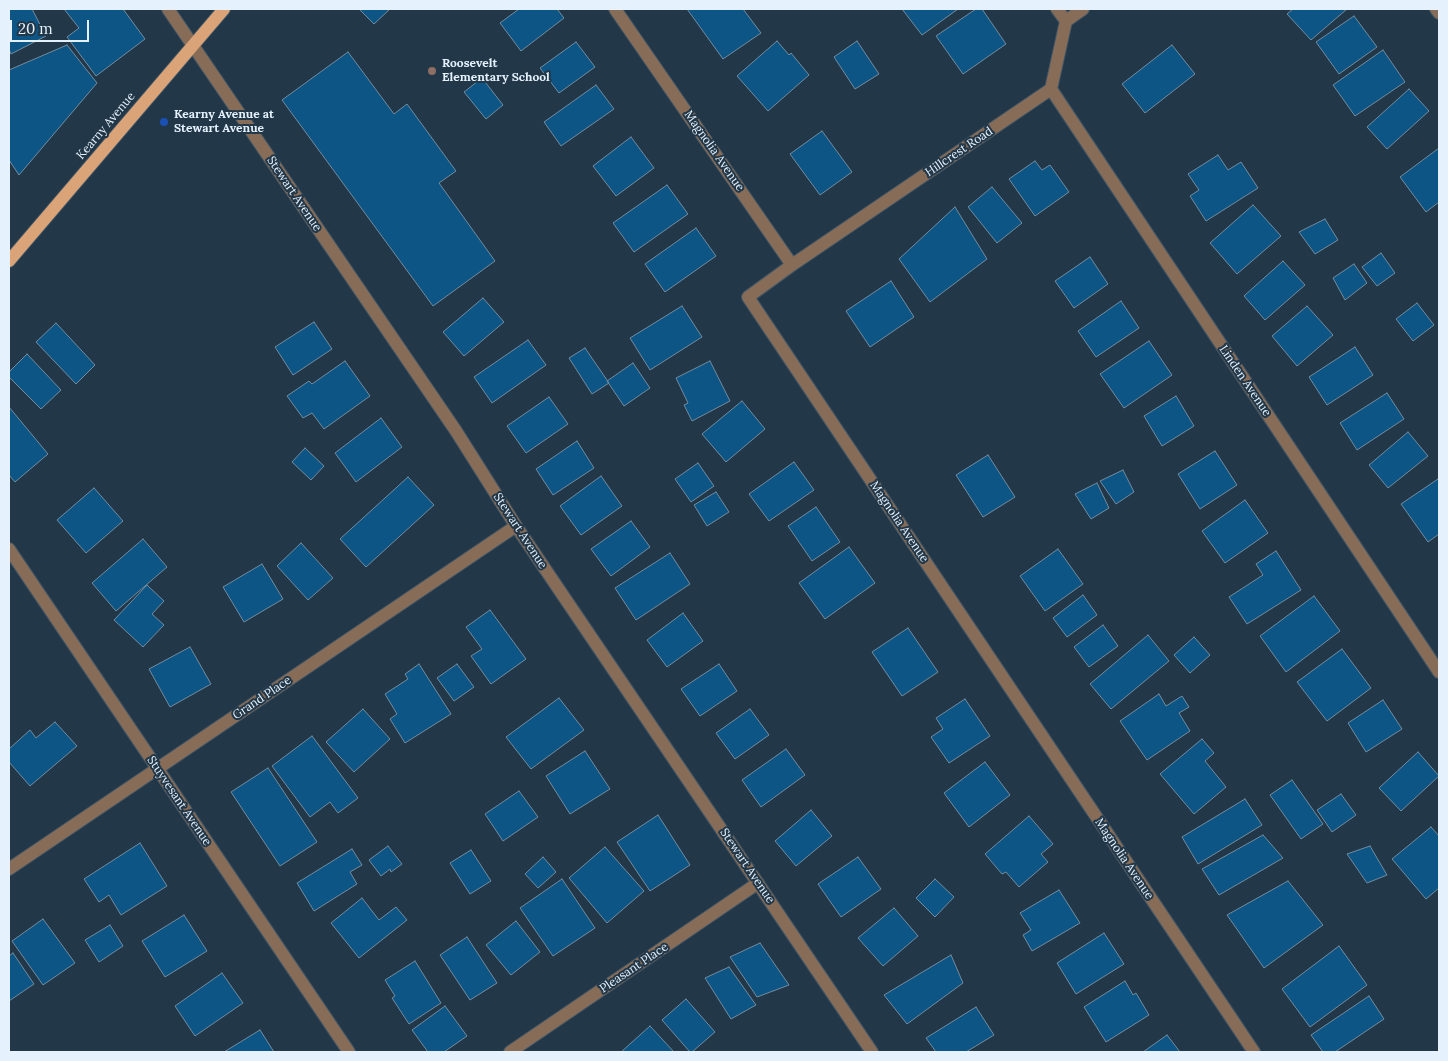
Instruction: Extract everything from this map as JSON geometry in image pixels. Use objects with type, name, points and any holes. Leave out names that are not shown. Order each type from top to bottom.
[{"type":"main road","name":"Kearny Avenue","points":[[9,261],[224,9]]},
{"type":"street","name":"Stewart Avenue","points":[[168,9],[456,431],[516,526],[872,1052]]},
{"type":"street","name":"Magnolia Avenue","points":[[616,9],[792,265],[748,297],[1254,1052]]},
{"type":"street","points":[[1057,9],[1066,21]]},
{"type":"street","points":[[1051,89],[1066,21],[1083,9]]},
{"type":"street","points":[[1436,9],[1439,14]]},
{"type":"street","name":"Hillcrest Road","points":[[792,265],[1051,89]]},
{"type":"street","name":"Linden Avenue","points":[[1051,89],[1439,672]]},
{"type":"street","name":"Grand Place","points":[[9,869],[516,526]]},
{"type":"street","name":"Stuyvesant Avenue","points":[[9,549],[349,1052]]},
{"type":"street","name":"Pleasant Place","points":[[510,1052],[758,883]]},
{"type":"building","points":[[9,9],[32,9],[46,36],[11,54],[9,49]]},
{"type":"building","points":[[64,9],[123,9],[145,39],[96,76],[67,37],[79,28]]},
{"type":"building","points":[[359,9],[390,9],[374,24]]},
{"type":"building","points":[[519,9],[557,9],[564,18],[521,51],[500,23]]},
{"type":"building","points":[[687,9],[743,9],[761,33],[723,59]]},
{"type":"building","points":[[902,9],[958,9],[922,35]]},
{"type":"building","points":[[976,9],[982,9],[1006,44],[963,74],[936,36]]},
{"type":"building","points":[[1293,9],[1347,9],[1311,40],[1287,14]]},
{"type":"building","points":[[1354,16],[1377,47],[1339,74],[1316,42]]},
{"type":"building","points":[[777,41],[789,55],[791,53],[809,75],[768,111],[737,76]]},
{"type":"building","points":[[857,41],[879,74],[855,89],[834,57]]},
{"type":"building","points":[[576,42],[595,67],[559,93],[540,68]]},
{"type":"building","points":[[67,45],[97,83],[19,175],[9,160],[9,70]]},
{"type":"building","points":[[1172,45],[1195,74],[1145,113],[1122,84]]},
{"type":"building","points":[[1383,50],[1405,82],[1355,116],[1333,85]]},
{"type":"building","points":[[348,52],[394,114],[407,104],[456,171],[439,183],[495,261],[433,306],[282,100]]},
{"type":"building","points":[[482,78],[503,105],[486,119],[464,92]]},
{"type":"building","points":[[596,85],[614,109],[561,146],[544,122]]},
{"type":"building","points":[[1409,89],[1429,111],[1387,149],[1367,127]]},
{"type":"building","points":[[822,131],[852,172],[820,195],[790,154]]},
{"type":"building","points":[[631,137],[654,168],[616,196],[593,166]]},
{"type":"building","points":[[1439,148],[1439,202],[1426,212],[1400,177]]},
{"type":"building","points":[[1218,155],[1228,170],[1241,162],[1258,188],[1206,221],[1190,196],[1199,190],[1188,174]]},
{"type":"building","points":[[1035,161],[1042,170],[1050,165],[1069,192],[1035,216],[1009,179]]},
{"type":"building","points":[[667,185],[688,214],[634,252],[613,223]]},
{"type":"building","points":[[992,187],[1022,223],[997,243],[968,207]]},
{"type":"building","points":[[1253,205],[1281,236],[1237,274],[1210,243]]},
{"type":"building","points":[[955,207],[987,259],[930,302],[899,259]]},
{"type":"building","points":[[1325,219],[1338,240],[1315,254],[1299,232]]},
{"type":"building","points":[[696,228],[716,256],[665,292],[645,264]]},
{"type":"building","points":[[1381,253],[1395,273],[1377,286],[1362,267]]},
{"type":"building","points":[[1090,257],[1108,284],[1074,308],[1055,281]]},
{"type":"building","points":[[1283,261],[1305,285],[1265,320],[1244,296]]},
{"type":"building","points":[[1354,264],[1367,283],[1345,300],[1333,278]]},
{"type":"building","points":[[891,281],[914,317],[870,347],[846,311]]},
{"type":"building","points":[[483,298],[504,322],[464,356],[443,332]]},
{"type":"building","points":[[1121,301],[1139,328],[1096,357],[1078,331]]},
{"type":"building","points":[[1417,303],[1434,325],[1413,341],[1396,319]]},
{"type":"building","points":[[682,306],[702,337],[650,370],[630,338]]},
{"type":"building","points":[[1307,306],[1333,335],[1297,366],[1272,336]]},
{"type":"building","points":[[314,322],[332,349],[293,375],[275,347]]},
{"type":"building","points":[[56,323],[95,365],[76,384],[36,342]]},
{"type":"building","points":[[528,340],[546,365],[492,403],[474,377]]},
{"type":"building","points":[[1149,341],[1172,375],[1124,408],[1100,374]]},
{"type":"building","points":[[1355,347],[1373,375],[1327,405],[1309,377]]},
{"type":"building","points":[[585,348],[609,383],[592,394],[569,358]]},
{"type":"building","points":[[27,354],[61,390],[41,409],[9,377],[9,372]]},
{"type":"building","points":[[345,361],[370,396],[324,429],[312,413],[303,418],[287,396],[309,381],[312,384]]},
{"type":"building","points":[[710,361],[730,401],[692,421],[684,405],[688,403],[676,378]]},
{"type":"building","points":[[633,363],[650,388],[624,406],[607,381]]},
{"type":"building","points":[[1387,393],[1404,419],[1357,450],[1340,423]]},
{"type":"building","points":[[1176,396],[1194,426],[1162,446],[1144,416]]},
{"type":"building","points":[[549,397],[568,424],[526,453],[507,426]]},
{"type":"building","points":[[742,401],[765,429],[726,462],[702,434]]},
{"type":"building","points":[[9,407],[48,454],[15,482],[9,475]]},
{"type":"building","points":[[381,418],[402,447],[356,482],[335,453]]},
{"type":"building","points":[[1408,432],[1428,456],[1388,488],[1369,465]]},
{"type":"building","points":[[577,441],[594,468],[553,495],[536,469]]},
{"type":"building","points":[[305,448],[324,466],[311,480],[292,462]]},
{"type":"building","points":[[1215,451],[1237,485],[1200,509],[1178,474]]},
{"type":"building","points":[[988,455],[1015,497],[983,517],[956,475]]},
{"type":"building","points":[[794,462],[814,490],[769,521],[749,494]]},
{"type":"building","points":[[698,463],[714,486],[691,502],[675,479]]},
{"type":"building","points":[[1123,470],[1134,492],[1116,504],[1100,481]]},
{"type":"building","points":[[601,476],[622,506],[581,535],[560,506]]},
{"type":"building","points":[[408,477],[434,505],[366,567],[340,539]]},
{"type":"building","points":[[1438,479],[1439,534],[1428,542],[1401,504]]},
{"type":"building","points":[[1097,483],[1109,508],[1091,519],[1075,494]]},
{"type":"building","points":[[94,488],[123,521],[86,553],[57,520]]},
{"type":"building","points":[[716,492],[729,512],[707,526],[694,505]]},
{"type":"building","points":[[1245,500],[1268,533],[1225,563],[1202,531]]},
{"type":"building","points":[[816,507],[840,542],[812,561],[788,526]]},
{"type":"building","points":[[631,521],[650,547],[611,576],[591,549]]},
{"type":"building","points":[[143,539],[167,567],[116,611],[92,583]]},
{"type":"building","points":[[301,543],[333,578],[308,600],[277,566]]},
{"type":"building","points":[[849,547],[875,583],[825,619],[799,583]]},
{"type":"building","points":[[1058,549],[1083,584],[1045,611],[1020,576]]},
{"type":"building","points":[[1276,551],[1301,590],[1247,624],[1229,597],[1263,575],[1256,564]]},
{"type":"building","points":[[670,553],[690,584],[636,620],[615,588]]},
{"type":"building","points":[[262,564],[283,599],[244,622],[223,587]]},
{"type":"building","points":[[147,585],[164,601],[152,614],[164,625],[143,647],[114,620]]},
{"type":"building","points":[[1083,595],[1097,615],[1067,637],[1053,618]]},
{"type":"building","points":[[1314,596],[1340,631],[1286,672],[1260,636]]},
{"type":"building","points":[[490,610],[526,659],[491,684],[471,656],[482,649],[466,627]]},
{"type":"building","points":[[683,613],[703,641],[667,667],[647,640]]},
{"type":"building","points":[[1103,625],[1118,646],[1089,667],[1074,647]]},
{"type":"building","points":[[908,628],[938,672],[902,696],[872,652]]},
{"type":"building","points":[[1148,635],[1169,661],[1111,709],[1090,684]]},
{"type":"building","points":[[1194,637],[1210,655],[1190,673],[1174,655]]},
{"type":"building","points":[[190,647],[211,684],[170,707],[149,669]]},
{"type":"building","points":[[1342,649],[1371,688],[1327,721],[1297,682]]},
{"type":"building","points":[[419,664],[451,714],[405,743],[390,719],[397,714],[385,694],[408,679],[405,674]]},
{"type":"building","points":[[457,664],[474,687],[454,701],[437,678]]},
{"type":"building","points":[[719,664],[737,691],[700,716],[681,689]]},
{"type":"building","points":[[1159,694],[1166,706],[1182,696],[1189,707],[1179,713],[1190,731],[1147,760],[1120,721]]},
{"type":"building","points":[[559,698],[584,730],[531,769],[506,737]]},
{"type":"building","points":[[965,699],[990,736],[949,763],[931,737],[943,729],[936,718]]},
{"type":"building","points":[[1383,700],[1402,729],[1366,752],[1348,723]]},
{"type":"building","points":[[363,709],[390,739],[354,772],[326,742]]},
{"type":"building","points":[[750,709],[769,735],[735,759],[716,733]]},
{"type":"building","points":[[55,722],[77,746],[30,786],[9,762],[9,749],[30,730],[36,738]]},
{"type":"building","points":[[312,736],[358,798],[338,813],[330,802],[310,817],[272,766]]},
{"type":"building","points":[[1202,739],[1214,753],[1205,761],[1226,787],[1194,814],[1160,774]]},
{"type":"building","points":[[786,749],[805,775],[761,807],[742,780]]},
{"type":"building","points":[[585,751],[610,789],[570,814],[546,776]]},
{"type":"building","points":[[1418,752],[1439,776],[1401,811],[1379,788]]},
{"type":"building","points":[[985,762],[1010,795],[969,827],[944,793]]},
{"type":"building","points":[[268,768],[317,842],[280,866],[231,792]]},
{"type":"building","points":[[1292,780],[1323,824],[1301,839],[1270,795]]},
{"type":"building","points":[[519,791],[538,817],[503,841],[485,814]]},
{"type":"building","points":[[1341,794],[1356,815],[1332,832],[1317,810]]},
{"type":"building","points":[[1245,799],[1262,825],[1198,864],[1182,837]]},
{"type":"building","points":[[811,810],[832,836],[796,866],[775,841]]},
{"type":"building","points":[[658,815],[690,865],[650,891],[617,842]]},
{"type":"building","points":[[1029,816],[1053,844],[1041,854],[1048,862],[1019,887],[1006,872],[1002,874],[985,854]]},
{"type":"building","points":[[1431,827],[1439,836],[1439,888],[1426,899],[1392,859]]},
{"type":"building","points":[[1263,835],[1283,858],[1219,895],[1202,869]]},
{"type":"building","points":[[140,843],[167,886],[121,915],[109,895],[99,902],[84,879]]},
{"type":"building","points":[[388,846],[402,864],[391,872],[390,869],[381,876],[369,860]]},
{"type":"building","points":[[1370,846],[1387,875],[1367,883],[1347,854]]},
{"type":"building","points":[[605,847],[644,891],[607,923],[569,878]]},
{"type":"building","points":[[352,849],[362,865],[350,872],[357,884],[314,911],[297,883]]},
{"type":"building","points":[[471,850],[491,881],[470,894],[450,863]]},
{"type":"building","points":[[543,857],[556,872],[538,888],[525,874]]},
{"type":"building","points":[[858,857],[881,889],[841,917],[818,884]]},
{"type":"building","points":[[562,879],[595,928],[553,956],[520,908]]},
{"type":"building","points":[[935,879],[954,897],[935,917],[916,898]]},
{"type":"building","points":[[1288,881],[1323,925],[1264,968],[1227,915]]},
{"type":"building","points":[[1059,890],[1080,923],[1032,951],[1023,935],[1031,930],[1020,913]]},
{"type":"building","points":[[362,898],[379,920],[396,907],[407,920],[359,958],[331,923]]},
{"type":"building","points":[[894,908],[918,936],[883,966],[858,938]]},
{"type":"building","points":[[184,915],[207,951],[165,977],[142,941]]},
{"type":"building","points":[[43,919],[75,963],[43,985],[12,941]]},
{"type":"building","points":[[516,921],[540,952],[511,975],[486,945]]},
{"type":"building","points":[[110,925],[123,946],[99,962],[85,940]]},
{"type":"building","points":[[1104,933],[1124,964],[1076,994],[1057,963]]},
{"type":"building","points":[[467,937],[497,983],[470,1000],[440,955]]},
{"type":"building","points":[[760,943],[789,985],[757,997],[730,957]]},
{"type":"building","points":[[1339,946],[1367,985],[1310,1027],[1282,989]]},
{"type":"building","points":[[13,953],[34,984],[9,1001],[9,956]]},
{"type":"building","points":[[951,955],[963,983],[907,1024],[884,995]]},
{"type":"building","points":[[415,961],[441,1003],[409,1024],[392,998],[395,996],[385,980]]},
{"type":"building","points":[[729,967],[756,1005],[731,1019],[705,978]]},
{"type":"building","points":[[222,973],[243,1003],[195,1036],[175,1006]]},
{"type":"building","points":[[1125,981],[1133,995],[1136,993],[1149,1015],[1106,1042],[1084,1007]]},
{"type":"building","points":[[1369,996],[1384,1019],[1335,1052],[1323,1052],[1311,1035]]},
{"type":"building","points":[[686,999],[715,1032],[692,1052],[662,1020]]},
{"type":"building","points":[[445,1006],[467,1036],[444,1052],[428,1052],[412,1030]]},
{"type":"building","points":[[976,1007],[994,1035],[966,1052],[936,1052],[926,1038]]},
{"type":"building","points":[[650,1026],[674,1052],[621,1052]]},
{"type":"building","points":[[260,1030],[274,1052],[224,1052]]},
{"type":"building","points":[[1167,1035],[1180,1052],[1143,1052]]},
{"type":"place","name":"Roosevelt Elementary School","points":[[432,71]]},
{"type":"place","name":"Kearny Avenue at Stewart Avenue","points":[[164,122]]}]
